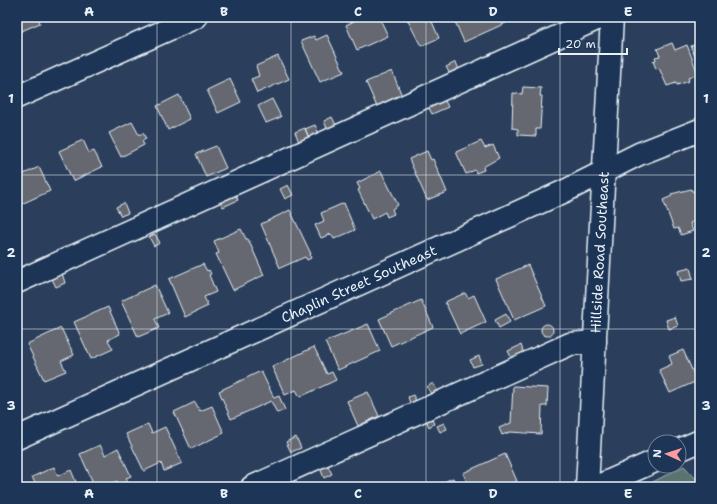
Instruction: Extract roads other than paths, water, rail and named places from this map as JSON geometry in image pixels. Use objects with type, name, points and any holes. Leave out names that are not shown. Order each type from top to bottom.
[{"type":"street","points":[[17,97],[196,17]]},
{"type":"street","points":[[17,282],[602,17]]},
{"type":"street","name":"Hillside Road Southeast","points":[[587,487],[612,17]]},
{"type":"street","name":"Chaplin Street Southeast","points":[[17,438],[604,172],[639,154],[700,130]]},
{"type":"street","points":[[252,487],[570,344],[595,342]]},
{"type":"street","points":[[687,447],[700,441]]},
{"type":"street","points":[[596,487],[647,465]]}]
